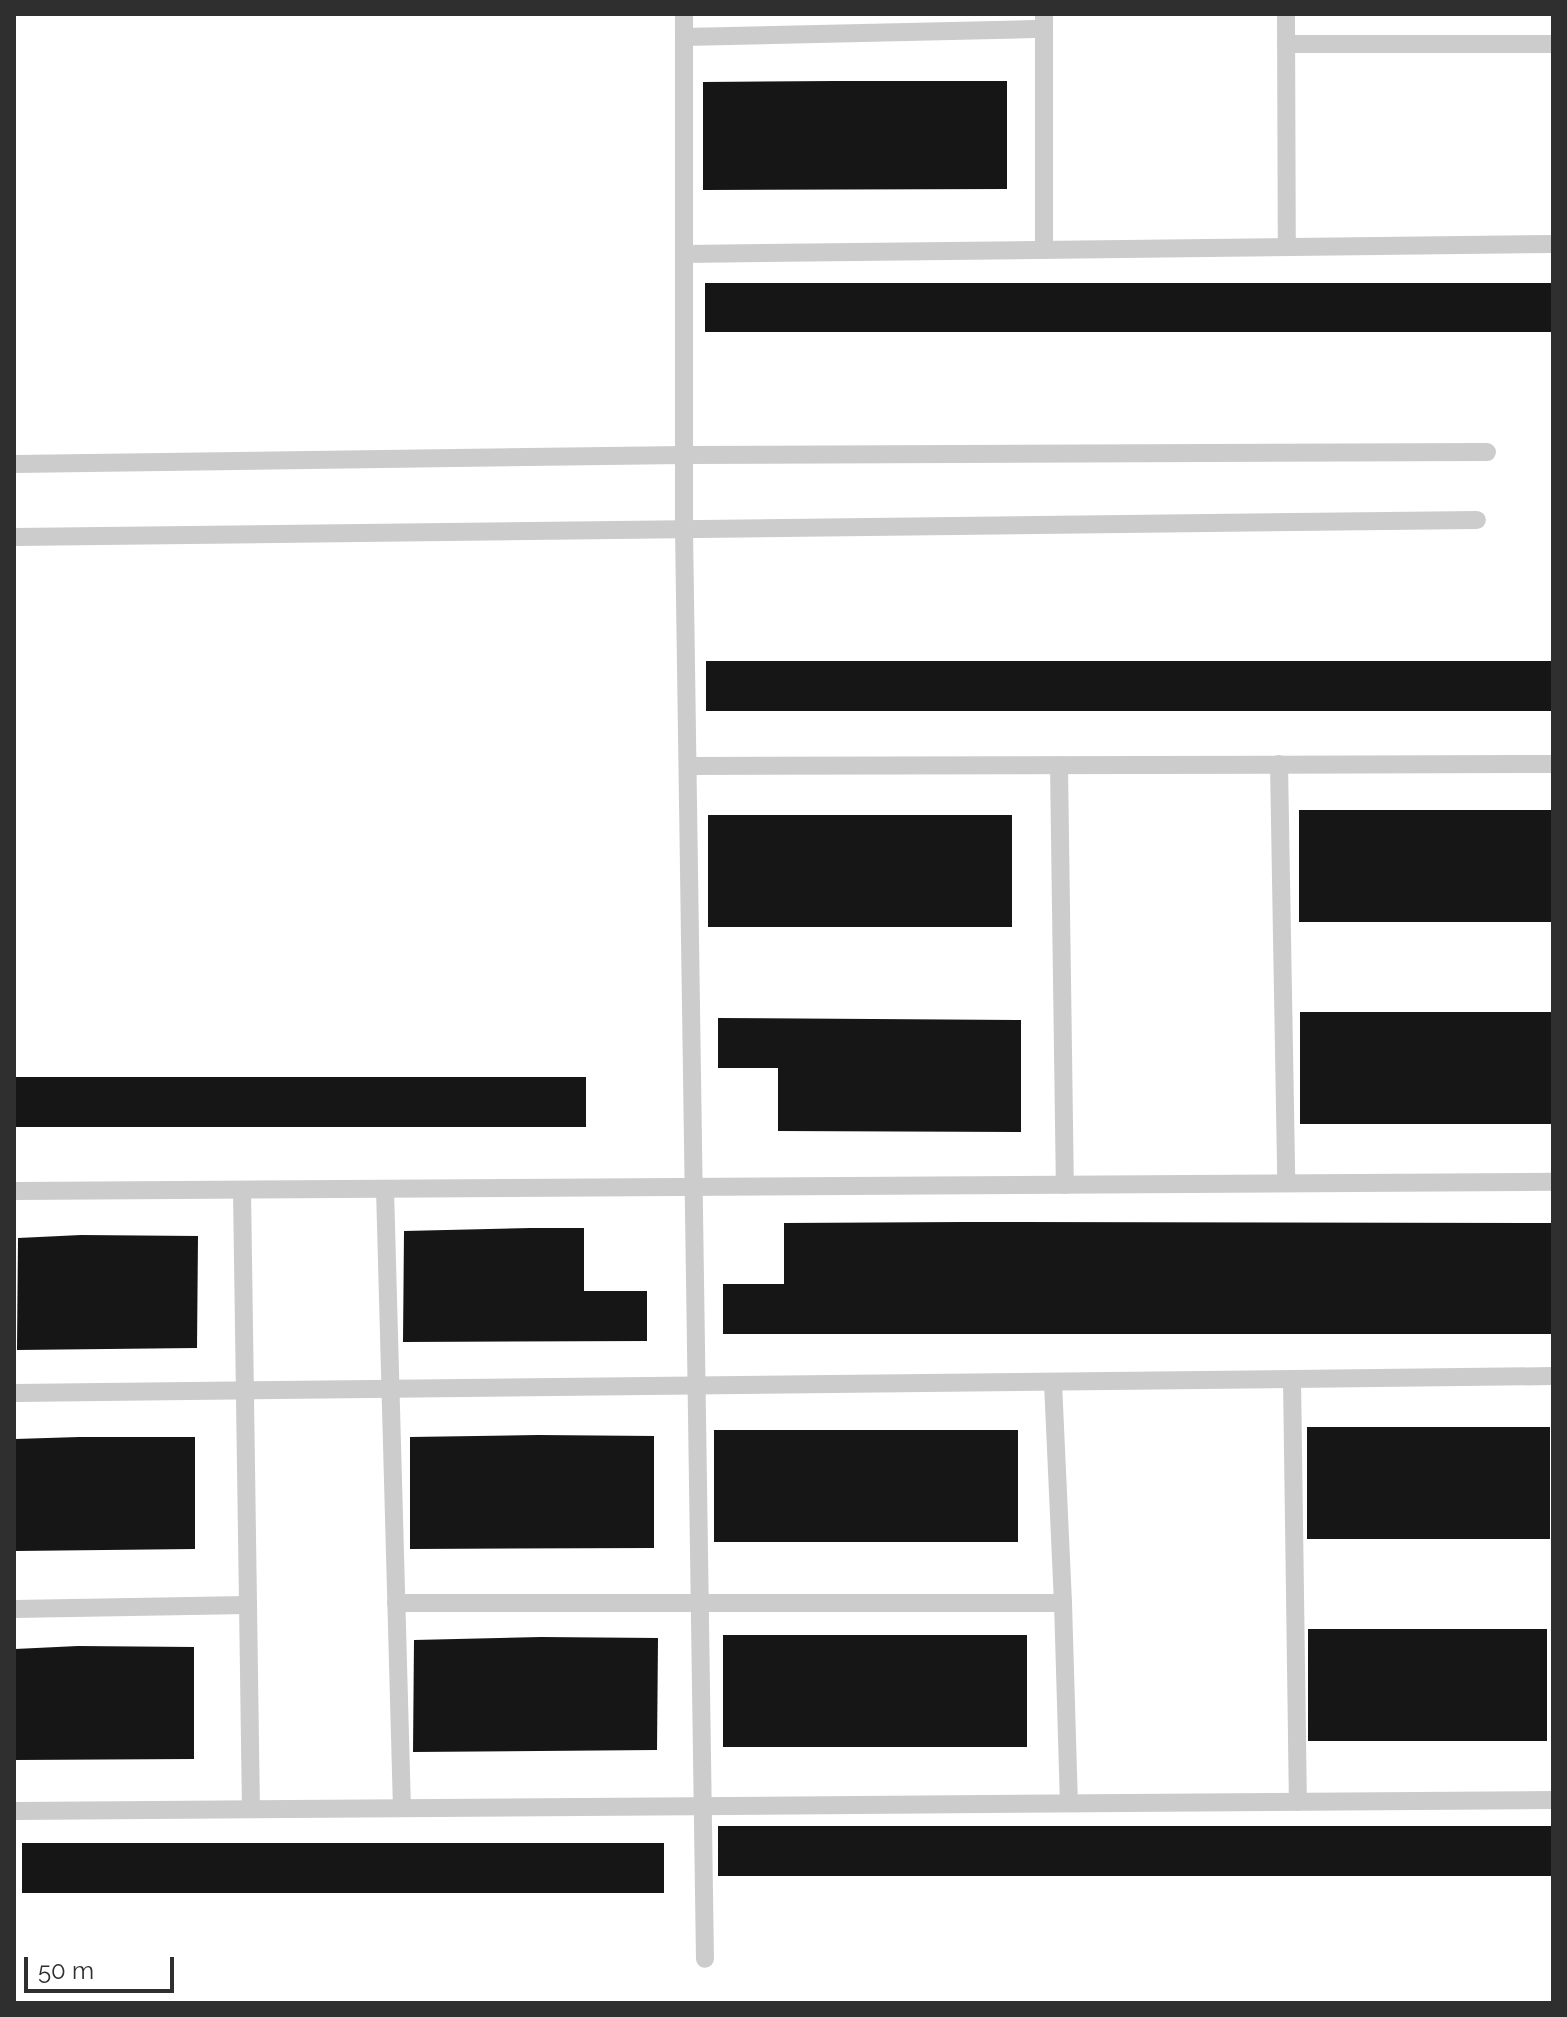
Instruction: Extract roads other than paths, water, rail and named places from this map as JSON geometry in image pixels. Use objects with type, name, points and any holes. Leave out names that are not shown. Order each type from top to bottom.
[{"type":"street","points":[[684,14],[684,529],[705,1959]]},
{"type":"street","points":[[1286,14],[1287,247]]},
{"type":"street","points":[[684,37],[1044,22],[1044,250]]},
{"type":"street","points":[[1286,44],[1553,44]]},
{"type":"street","points":[[684,254],[1553,244]]},
{"type":"street","points":[[14,464],[684,455],[1487,452]]},
{"type":"street","points":[[14,537],[1477,520]]},
{"type":"street","points":[[1279,764],[1286,1183]]},
{"type":"street","points":[[688,766],[1553,764]]},
{"type":"street","points":[[1059,765],[1065,1185]]},
{"type":"street","points":[[14,1191],[1553,1182]]},
{"type":"street","points":[[385,1189],[402,1808]]},
{"type":"street","points":[[242,1190],[251,1809]]},
{"type":"street","points":[[14,1393],[1553,1376]]},
{"type":"street","points":[[1292,1379],[1298,1802]]},
{"type":"street","points":[[1053,1382],[1069,1803]]},
{"type":"street","points":[[396,1603],[1063,1603]]},
{"type":"street","points":[[14,1609],[248,1605]]},
{"type":"street","points":[[14,1811],[1553,1800]]}]
